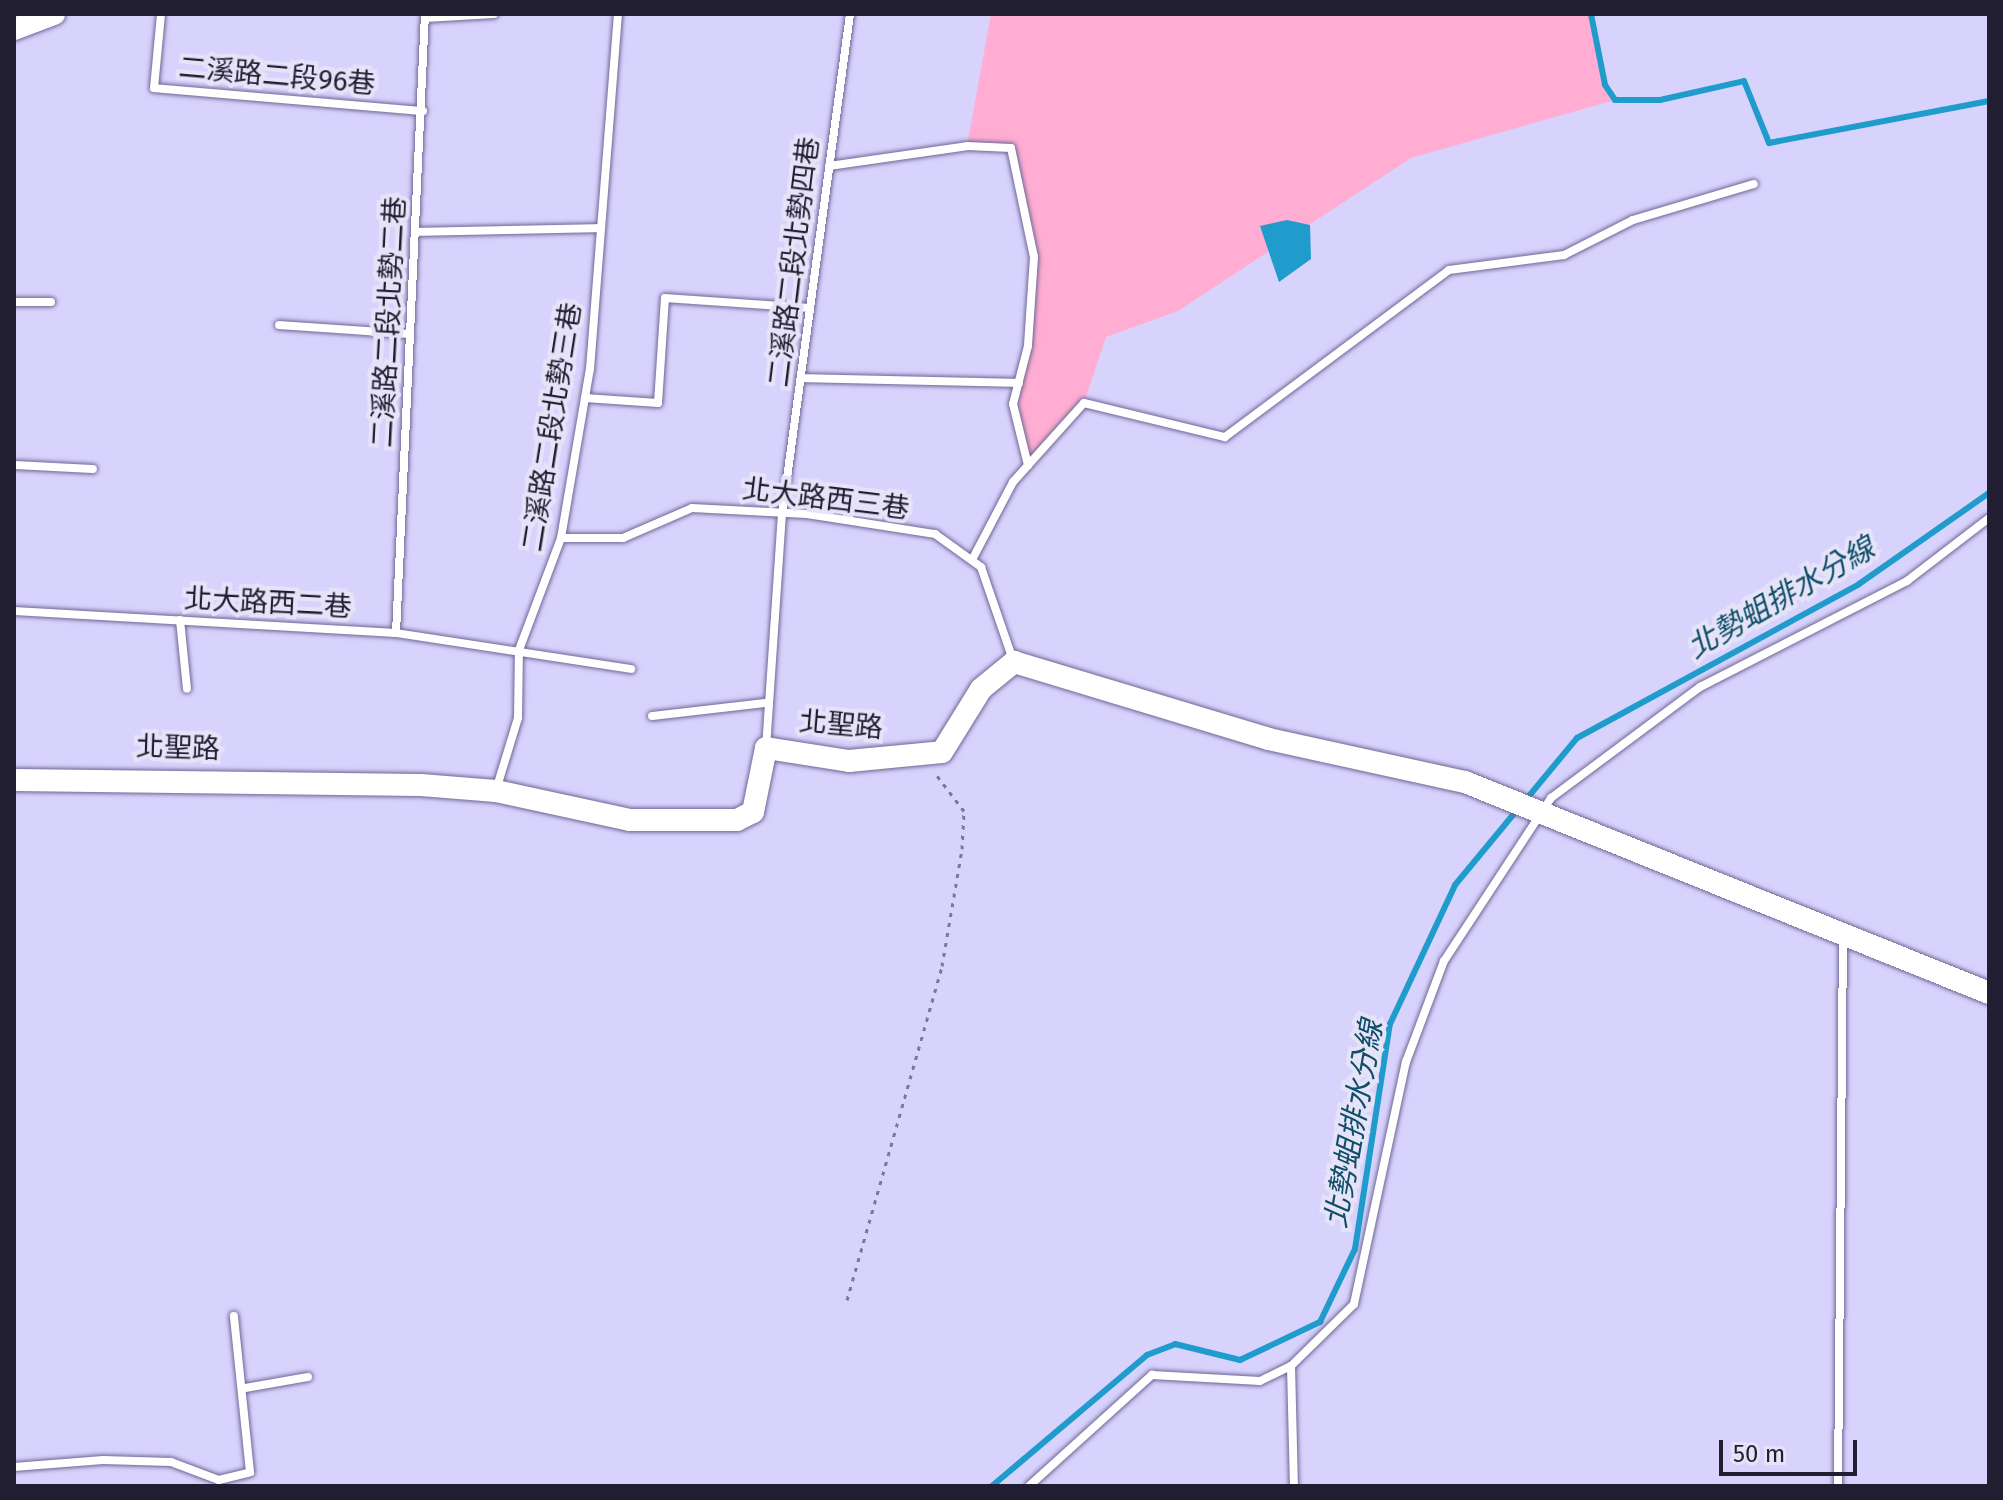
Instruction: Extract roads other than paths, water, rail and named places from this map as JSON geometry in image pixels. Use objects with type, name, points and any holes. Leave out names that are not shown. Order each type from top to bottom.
[{"type":"street","points":[[14,29],[54,14]]},
{"type":"street","points":[[1014,662],[1269,739],[1465,782],[1526,810],[1599,831],[1843,936],[1989,993]]},
{"type":"street","name":"北聖路","points":[[14,780],[101,776],[496,791],[630,820],[737,820],[753,812],[766,748],[849,761],[921,759],[942,752],[981,689],[1014,662]]},
{"type":"lane","name":"二溪路二段96巷","points":[[161,14],[154,88],[423,111]]},
{"type":"lane","points":[[425,16],[494,14]]},
{"type":"lane","name":"二溪路二段北勢三巷","points":[[496,791],[518,718],[519,650],[534,626],[561,538],[585,398],[618,14]]},
{"type":"lane","name":"二溪路二段北勢四巷","points":[[782,515],[850,14]]},
{"type":"lane","name":"二溪路二段北勢二巷","points":[[396,633],[423,111],[425,16]]},
{"type":"lane","points":[[829,166],[967,146],[1011,148],[1034,257],[1019,383],[1013,404],[1028,465]]},
{"type":"lane","points":[[973,558],[1028,465],[1084,403],[1225,437],[1449,270],[1564,255],[1633,220],[1754,184]]},
{"type":"lane","points":[[416,232],[601,228]]},
{"type":"lane","points":[[585,398],[658,403],[665,298],[810,308]]},
{"type":"lane","points":[[14,302],[51,302]]},
{"type":"lane","points":[[279,325],[410,334]]},
{"type":"lane","points":[[801,378],[1019,383]]},
{"type":"lane","points":[[14,465],[93,469]]},
{"type":"lane","name":"北大路西三巷","points":[[561,538],[623,538],[692,508],[782,515],[935,534],[973,558],[997,600],[1014,662]]},
{"type":"lane","points":[[766,748],[765,703],[782,515]]},
{"type":"lane","points":[[1029,1486],[1152,1375],[1260,1381],[1291,1366],[1354,1304],[1406,1062],[1444,961],[1526,810],[1551,798],[1700,687],[1907,581],[1989,518]]},
{"type":"lane","name":"北大路西二巷","points":[[14,611],[396,633],[631,669]]},
{"type":"lane","points":[[180,620],[187,689]]},
{"type":"lane","points":[[652,716],[765,703]]},
{"type":"lane","points":[[1838,1486],[1843,936]]},
{"type":"lane","points":[[14,1467],[103,1460],[171,1462],[219,1480],[250,1472],[245,1388],[236,1366],[234,1316]]},
{"type":"lane","points":[[1291,1366],[1294,1486]]},
{"type":"lane","points":[[245,1388],[308,1377]]},
{"type":"water","points":[[1287,220],[1310,225],[1311,259],[1279,282],[1260,226]]},
{"type":"waterway","points":[[1591,14],[1605,85],[1615,100],[1660,100],[1744,81],[1769,143],[1989,101]]},
{"type":"waterway","name":"北勢蛆排水分線","points":[[1524,802],[1577,738],[1859,584],[1989,493]]},
{"type":"waterway","name":"北勢蛆排水分線","points":[[992,1486],[1147,1355],[1175,1344],[1240,1360],[1320,1322],[1355,1249],[1390,1024],[1455,885],[1517,810]]}]
